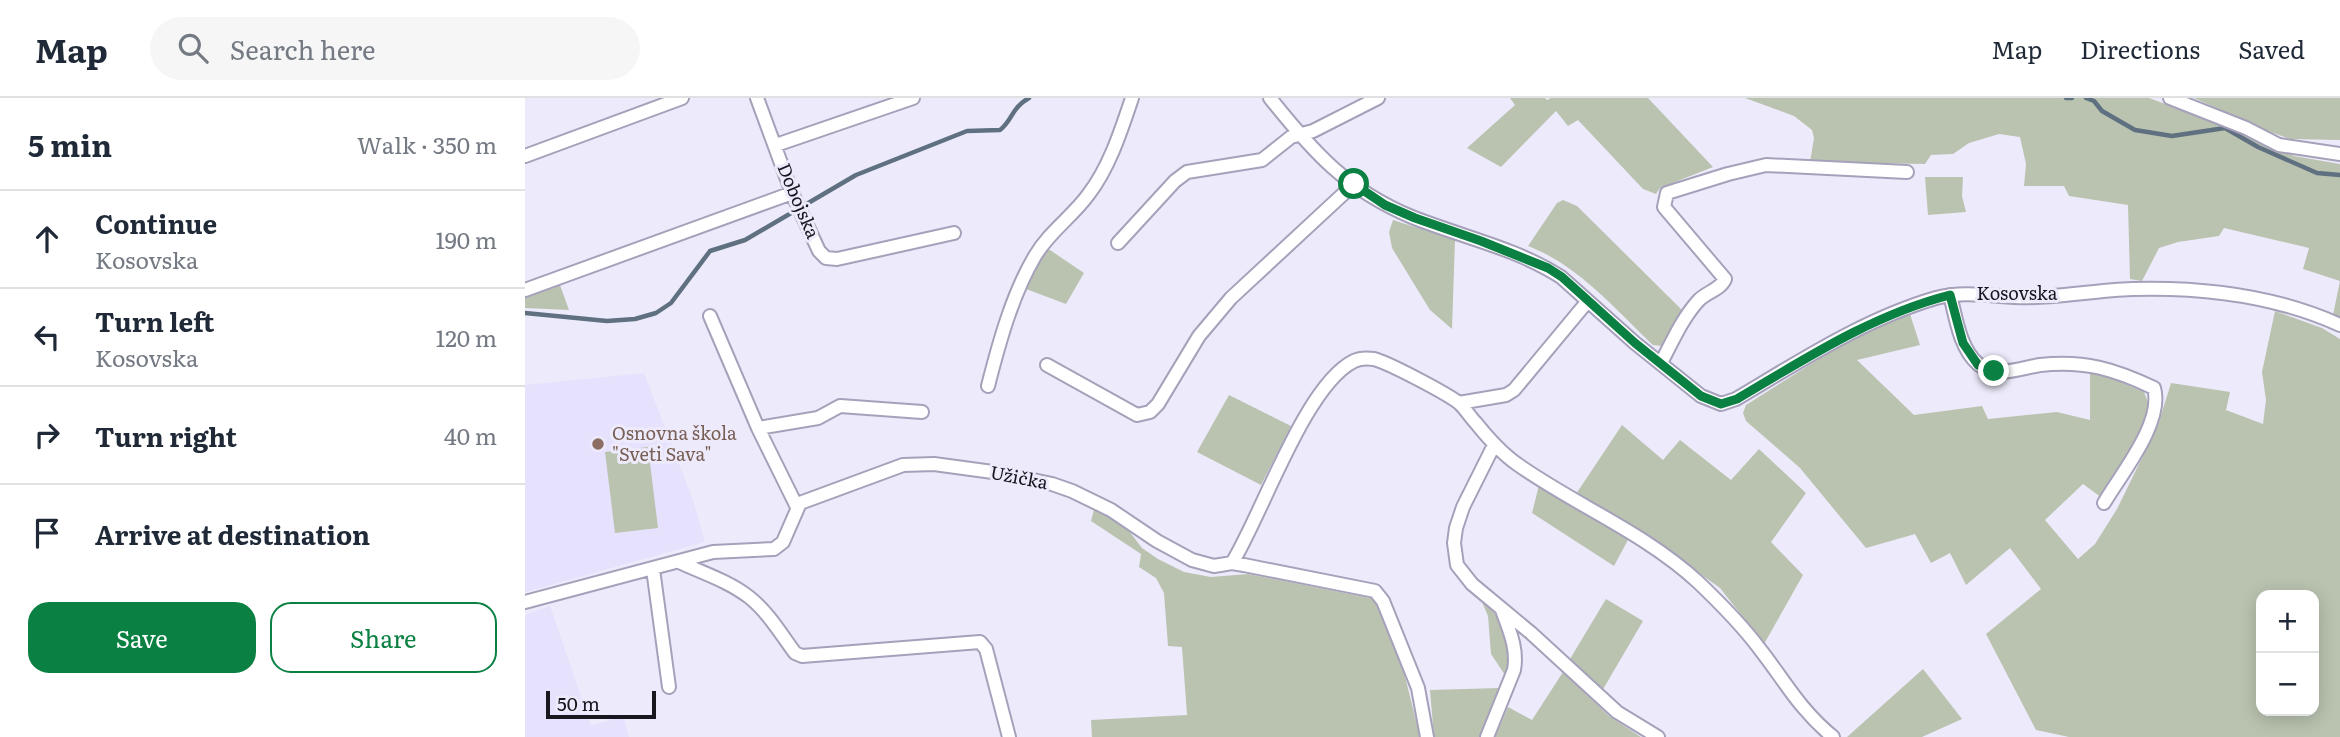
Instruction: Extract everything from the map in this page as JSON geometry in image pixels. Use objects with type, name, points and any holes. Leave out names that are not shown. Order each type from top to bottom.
[{"type":"street","points":[[525,156],[682,98]]},
{"type":"street","name":"Dobojska","points":[[757,98],[797,202],[819,251],[826,258],[832,260],[954,233]]},
{"type":"street","points":[[776,145],[913,98]]},
{"type":"street","points":[[988,386],[1000,343],[1028,270],[1045,241],[1088,195],[1118,136],[1132,98]]},
{"type":"street","name":"Kosovska","points":[[1270,98],[1324,162],[1354,184],[1385,205],[1415,218],[1548,268],[1562,277],[1587,302],[1661,363],[1716,404],[1726,403],[1855,331],[1893,313],[1950,295],[1976,293],[2034,298],[2130,289],[2201,291],[2282,304],[2340,325]]},
{"type":"street","points":[[1118,243],[1175,181],[1187,173],[1262,160],[1291,137],[1313,131],[1378,98]]},
{"type":"street","points":[[2170,98],[2246,128],[2279,145],[2340,154]]},
{"type":"street","points":[[1661,363],[1695,305],[1723,284],[1725,279],[1664,207],[1667,193],[1766,165],[1907,172]]},
{"type":"street","points":[[1047,365],[1137,415],[1150,412],[1159,404],[1199,336],[1231,298],[1354,184]]},
{"type":"street","points":[[525,290],[797,202]]},
{"type":"street","points":[[1950,295],[1963,343],[1978,365],[1994,371],[2008,372],[2060,364],[2094,365],[2154,388],[2156,409],[2148,430],[2104,503]]},
{"type":"street","points":[[1459,403],[1506,395],[1514,390],[1587,302]]},
{"type":"street","points":[[525,602],[713,552],[778,547],[786,537],[797,507],[758,428],[710,316]]},
{"type":"street","points":[[1232,563],[1310,410],[1329,383],[1350,364],[1365,358],[1375,360],[1459,403],[1494,445],[1520,466],[1630,533],[1695,580],[1737,620],[1797,702],[1833,737]]},
{"type":"street","points":[[758,428],[818,418],[840,406],[922,412]]},
{"type":"street","points":[[1494,445],[1463,507],[1456,528],[1454,543],[1457,565],[1472,584],[1617,712],[1658,737]]},
{"type":"street","name":"Užička","points":[[797,507],[807,500],[855,485],[888,470],[919,464],[1000,473],[1052,484],[1111,510],[1184,557],[1214,566],[1232,563],[1365,587],[1381,595],[1418,688],[1427,737]]},
{"type":"street","points":[[679,562],[725,582],[750,598],[795,653],[802,656],[980,642],[986,649],[1009,737]]},
{"type":"street","points":[[653,569],[669,687]]},
{"type":"street","points":[[1487,737],[1516,660],[1515,646],[1502,609]]},
{"type":"shaded area","name":"Osnovna škola \"Sveti Sava\"","points":[[644,373],[694,503],[705,542],[525,592],[525,385]]},
{"type":"shaded area","points":[[550,606],[591,726],[623,716],[629,737],[525,737],[525,615]]},
{"type":"green space","points":[[1510,98],[1648,98],[1713,167],[1660,188],[1656,194],[1643,189],[1578,120],[1568,126],[1556,111],[1501,167],[1467,148],[1515,105]]},
{"type":"green space","points":[[1745,98],[2149,98],[2242,132],[2294,156],[2340,164],[2340,281],[2303,269],[2309,248],[2224,228],[2219,236],[2178,242],[2159,248],[2142,281],[2130,279],[2128,205],[2069,196],[2064,186],[2024,186],[2026,164],[2020,137],[1999,134],[1969,143],[1953,154],[1931,155],[1925,164],[1810,162],[1814,138],[1812,130],[1794,116]]},
{"type":"green space","points":[[2194,98],[2340,98],[2340,140],[2290,139]]},
{"type":"green space","points":[[1925,177],[1963,177],[1962,196],[1966,212],[1928,215]]},
{"type":"green space","points":[[1563,200],[1577,206],[1683,311],[1662,346],[1653,345],[1580,276],[1528,246],[1557,203]]},
{"type":"green space","points":[[1393,220],[1455,240],[1452,329],[1430,310],[1392,248],[1389,232]]},
{"type":"green space","points":[[1047,248],[1084,273],[1066,304],[1026,289]]},
{"type":"green space","points":[[2340,281],[2340,317],[2333,315]]},
{"type":"green space","points":[[560,285],[569,310],[525,308],[525,297]]},
{"type":"green space","points":[[2275,311],[2322,328],[2340,339],[2340,737],[2069,737],[2036,730],[1986,634],[2041,589],[2010,548],[1966,585],[1950,553],[1931,563],[1915,534],[1866,548],[1800,468],[1746,421],[1743,413],[1746,405],[1841,345],[1910,314],[1920,345],[1857,360],[1914,415],[1982,406],[1988,419],[2057,412],[2090,420],[2090,369],[2144,392],[2150,407],[2143,429],[2102,498],[2083,484],[2045,520],[2078,559],[2095,544],[2117,509],[2158,425],[2171,383],[2230,392],[2226,410],[2263,424],[2266,400],[2262,372]]},
{"type":"green space","points":[[1229,395],[1291,426],[1261,485],[1197,452]]},
{"type":"green space","points":[[1622,425],[1663,460],[1680,440],[1731,480],[1759,449],[1806,493],[1771,542],[1803,575],[1764,644],[1720,588],[1661,546],[1576,494]]},
{"type":"green space","points":[[648,447],[658,528],[615,533],[605,452]]},
{"type":"green space","points":[[1539,485],[1629,538],[1614,566],[1532,513]]},
{"type":"green space","points":[[1095,506],[1126,527],[1142,548],[1184,572],[1211,577],[1248,574],[1375,599],[1380,604],[1401,660],[1420,737],[1092,737],[1091,720],[1187,715],[1182,647],[1168,646],[1164,593],[1156,578],[1139,567],[1141,554],[1091,521]]},
{"type":"green space","points":[[1606,599],[1643,621],[1602,691],[1570,659]]},
{"type":"green space","points":[[1482,602],[1497,617],[1507,634],[1510,654],[1505,675],[1491,654],[1488,616]]},
{"type":"green space","points":[[1923,669],[1962,719],[1922,737],[1847,737]]},
{"type":"green space","points":[[1563,672],[1609,716],[1641,737],[1495,737],[1508,707],[1532,720]]},
{"type":"green space","points":[[1499,688],[1485,732],[1479,737],[1434,737],[1430,690]]},
{"type":"waterway","points":[[525,313],[607,321],[635,319],[656,313],[671,303],[710,251],[745,240],[856,175],[967,131],[1000,130],[1029,98]]},
{"type":"waterway","points":[[2066,98],[2072,98]]},
{"type":"waterway","points":[[2086,98],[2094,101],[2102,111],[2135,130],[2172,136],[2225,128],[2258,147],[2317,173],[2340,175]]},
{"type":"place","name":"Osnovna škola \"Sveti Sava\"","points":[[598,444]]},
{"type":"route","points":[[1354,184],[1385,205],[1415,218],[1548,268],[1562,277],[1635,343],[1701,396],[1716,404],[1737,399],[1855,331],[1893,313],[1950,295],[1963,343],[1978,365],[1994,371]]}]
